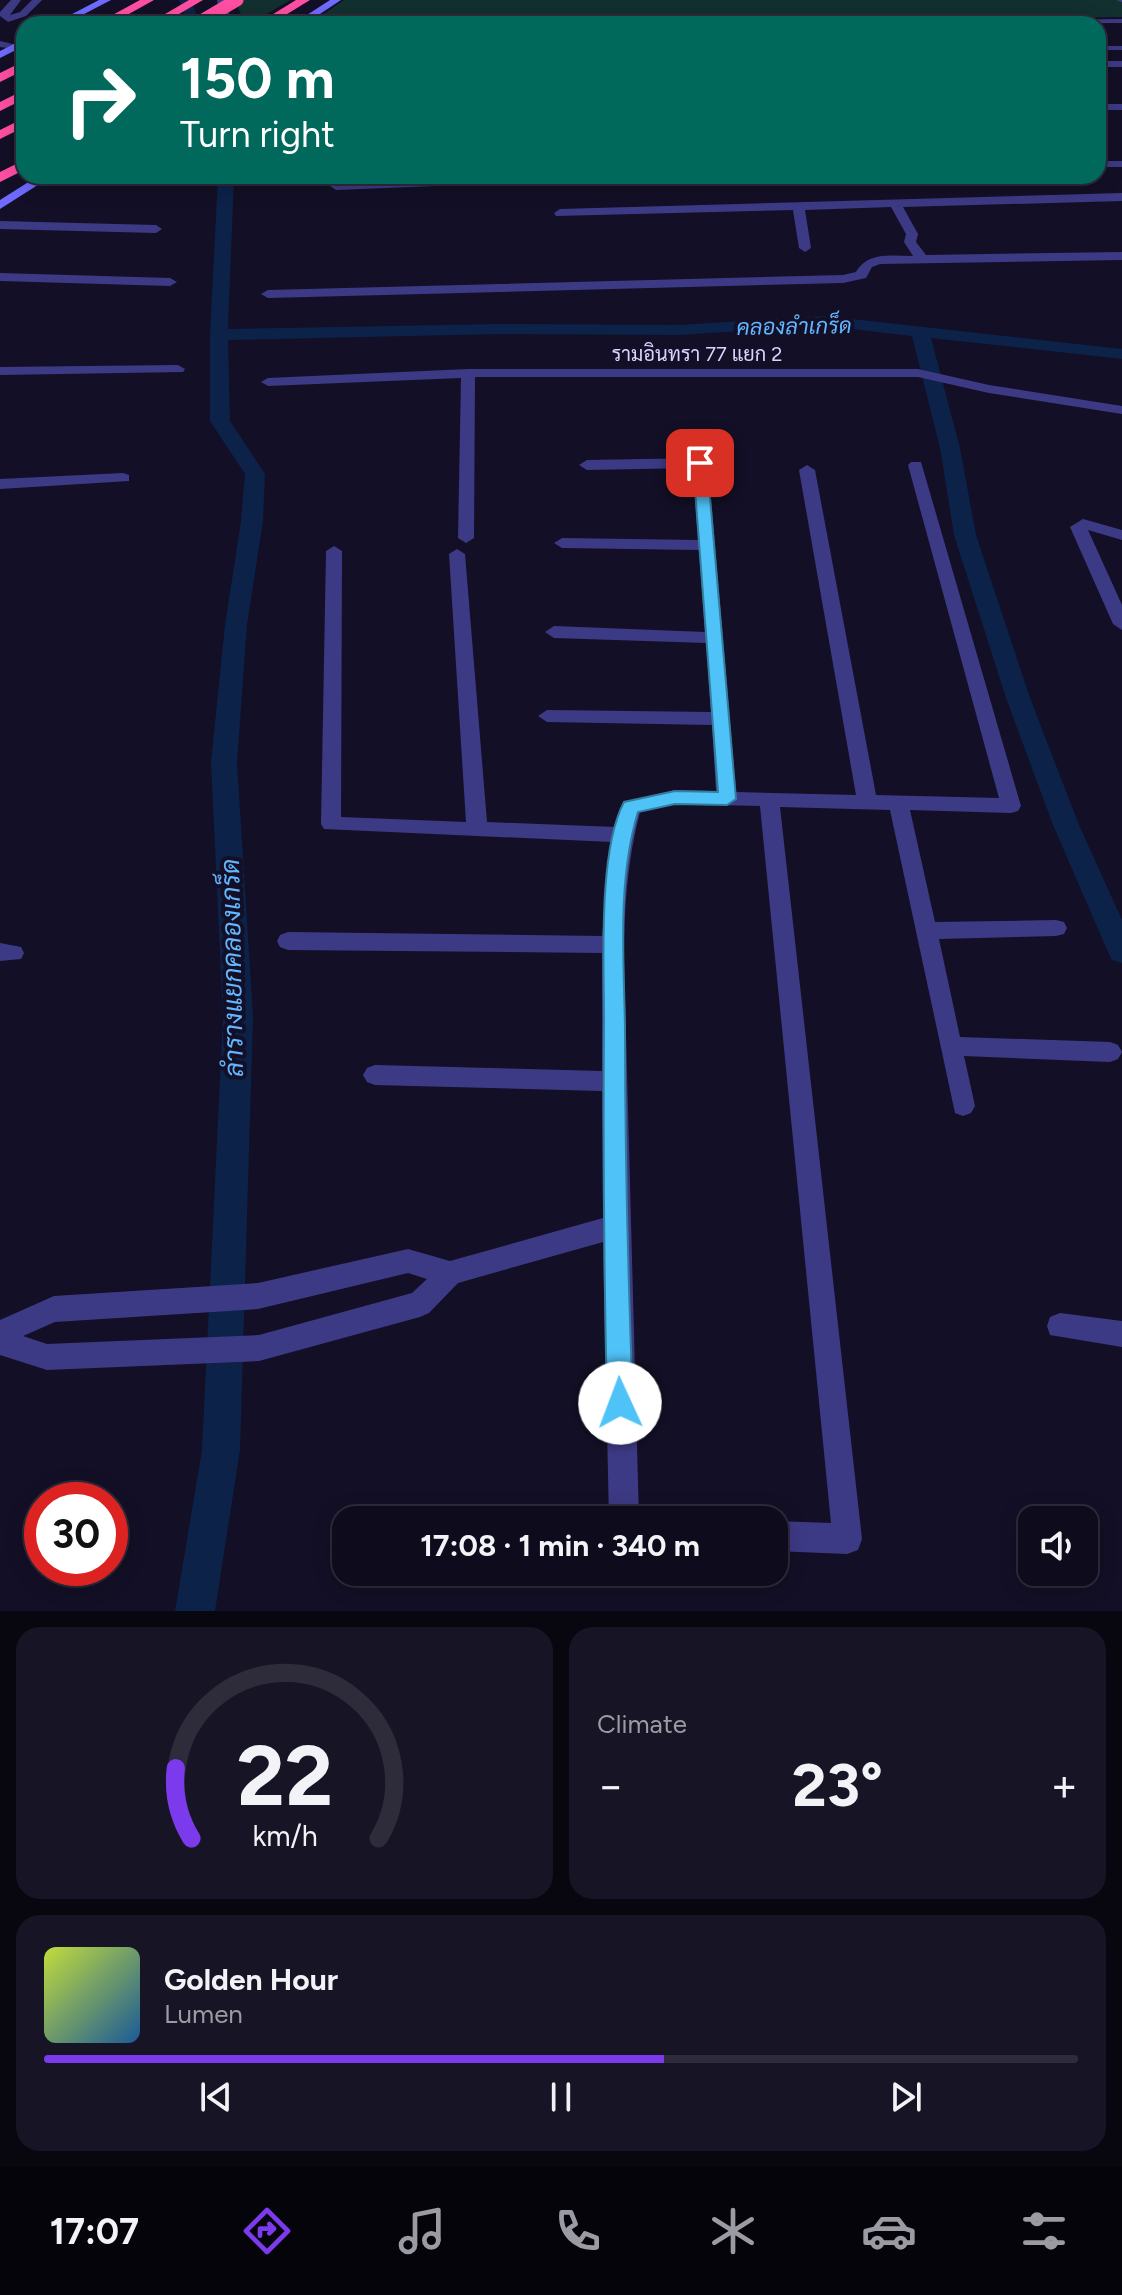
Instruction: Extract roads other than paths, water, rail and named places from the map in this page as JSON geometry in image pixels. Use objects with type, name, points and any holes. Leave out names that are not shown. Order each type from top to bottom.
[{"type":"highway","points":[[117,16],[148,0]]},
{"type":"highway","points":[[168,16],[197,0]]},
{"type":"highway","points":[[210,16],[237,0]]},
{"type":"highway","points":[[277,16],[304,0]]},
{"type":"main road","points":[[74,16],[106,0]]},
{"type":"main road","points":[[311,16],[336,0]]},
{"type":"main road","points":[[0,205],[33,184]]},
{"type":"street","points":[[3,23],[3,14],[15,1],[35,1]]},
{"type":"street","points":[[19,16],[35,1]]},
{"type":"street","points":[[336,186],[391,184]]},
{"type":"street","points":[[614,184],[615,206]]},
{"type":"street","points":[[560,213],[1122,197]]},
{"type":"street","points":[[895,203],[912,234],[910,242],[922,259]]},
{"type":"street","points":[[798,206],[805,248]]},
{"type":"street","points":[[0,225],[156,229]]},
{"type":"street","points":[[268,294],[843,279],[861,275],[871,262],[1122,256]]},
{"type":"street","points":[[0,277],[170,282]]},
{"type":"street","points":[[0,371],[178,369]]},
{"type":"street","points":[[468,373],[462,546],[477,829]]},
{"type":"street","name":"รามอินทรา 77 แยก 2","points":[[268,382],[468,373],[918,373],[948,377],[989,389],[1122,410]]},
{"type":"street","points":[[587,465],[700,463],[727,799]]},
{"type":"street","points":[[624,1506],[614,1227],[614,945],[622,835],[631,807],[675,797],[1011,806],[916,465]]},
{"type":"street","points":[[807,470],[867,803]]},
{"type":"street","points":[[0,484],[123,478]]},
{"type":"street","points":[[1122,535],[1079,524],[1116,600],[1122,624]]},
{"type":"street","points":[[562,543],[707,545]]},
{"type":"street","points":[[334,551],[331,824],[622,835]]},
{"type":"street","points":[[554,632],[714,638]]},
{"type":"street","points":[[547,716],[721,719]]},
{"type":"street","points":[[769,800],[847,1539],[788,1537]]},
{"type":"street","points":[[899,804],[963,1106]]},
{"type":"street","points":[[926,931],[1056,928]]},
{"type":"street","points":[[288,941],[614,945]]},
{"type":"street","points":[[950,1046],[1110,1052]]},
{"type":"street","points":[[375,1075],[614,1081]]},
{"type":"street","points":[[0,1342],[47,1357],[259,1348],[420,1304],[450,1273],[614,1227]]},
{"type":"street","points":[[0,1333],[54,1309],[258,1296],[408,1261],[450,1273]]},
{"type":"street","points":[[1060,1326],[1122,1334]]},
{"type":"waterway","name":"คลองลำเกร็ด","points":[[185,0],[191,16]]},
{"type":"waterway","name":"คลองลำเกร็ด","points":[[219,335],[226,184]]},
{"type":"waterway","name":"คลองลำเกร็ด","points":[[219,335],[498,329],[678,330],[825,321],[920,331]]},
{"type":"waterway","points":[[920,331],[1122,354]]},
{"type":"waterway","name":"คลองลำเกร็ด","points":[[920,331],[950,448],[965,535],[1018,698],[1066,825],[1122,952]]},
{"type":"waterway","name":"ลำรางแยกคลองเกร็ด","points":[[195,1611],[221,1450],[238,1017],[224,762],[236,625],[252,521],[255,474],[220,421],[219,335]]}]
